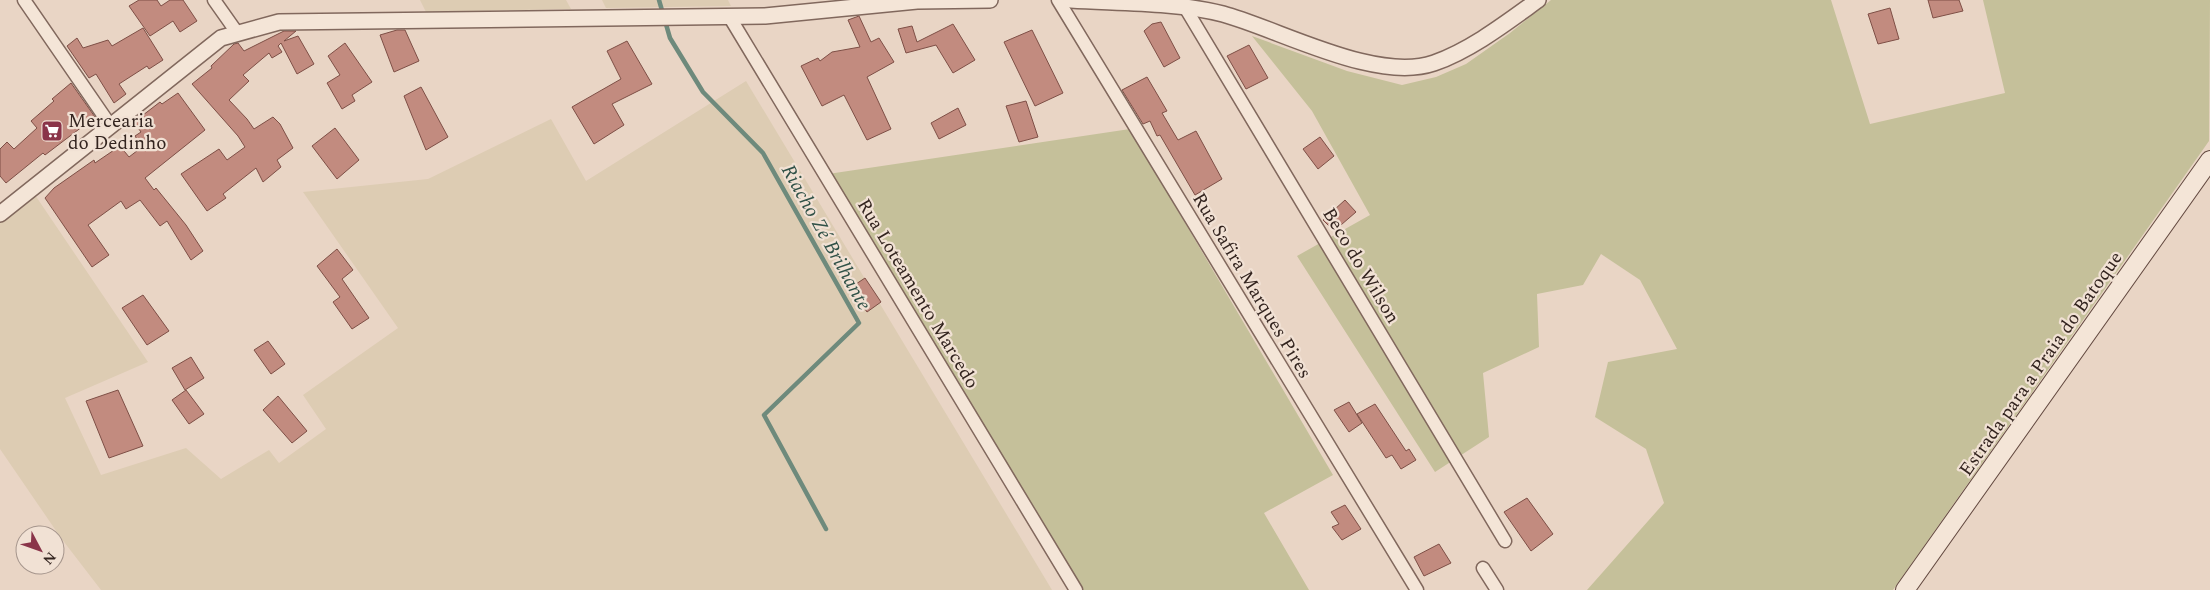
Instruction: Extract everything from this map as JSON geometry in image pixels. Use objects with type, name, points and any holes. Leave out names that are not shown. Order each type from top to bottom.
[{"type":"main road","name":"Estrada para a Praia do Batoque","points":[[1905,590],[2210,160]]},
{"type":"street","points":[[24,0],[110,125]]},
{"type":"street","points":[[214,0],[238,34]]},
{"type":"street","points":[[0,214],[221,38],[279,22],[765,16],[828,4],[990,0]]},
{"type":"street","name":"Rua Safira Marques Pires","points":[[1058,0],[1417,590]]},
{"type":"street","points":[[1071,0],[1186,9],[1222,14],[1365,64],[1398,68],[1433,64],[1462,50],[1538,0]]},
{"type":"street","name":"Beco do Wilson","points":[[1186,9],[1505,541]]},
{"type":"street","name":"Rua Loteamento Marcedo","points":[[729,16],[1076,590]]},
{"type":"street","points":[[1483,568],[1497,590]]},
{"type":"shaded area","points":[[420,0],[566,0],[571,9],[426,12]]},
{"type":"shaded area","points":[[602,0],[728,0],[731,6],[606,8]]},
{"type":"shaded area","points":[[1551,0],[1831,0],[1870,124],[2005,93],[1983,0],[2210,0],[2209,141],[1893,590],[1587,590],[1664,503],[1646,449],[1595,417],[1608,362],[1677,349],[1640,280],[1601,254],[1583,285],[1537,294],[1539,347],[1483,373],[1489,437],[1435,472],[1297,256],[1370,215],[1312,111],[1252,36],[1347,71],[1402,85],[1436,77],[1466,64],[1510,33]]},
{"type":"shaded area","points":[[746,81],[1052,590],[101,590],[65,543],[65,525],[52,525],[0,449],[0,219],[33,192],[148,362],[65,398],[101,475],[186,448],[221,479],[269,450],[279,463],[326,429],[303,395],[398,328],[303,192],[428,179],[551,119],[586,181]]},
{"type":"shaded area","points":[[1130,129],[1333,475],[1264,513],[1309,590],[1080,590],[828,174]]},
{"type":"building","points":[[139,0],[157,0],[161,6],[170,0],[183,0],[197,21],[180,32],[173,21],[150,36],[129,6]]},
{"type":"building","points":[[1928,0],[1959,0],[1963,11],[1933,18]]},
{"type":"building","points":[[1890,8],[1899,39],[1878,44],[1868,14]]},
{"type":"building","points":[[859,16],[871,42],[879,38],[894,62],[867,77],[891,129],[867,140],[844,95],[822,106],[801,66],[818,58],[820,61],[832,52],[860,47],[848,20]]},
{"type":"building","points":[[1161,22],[1180,58],[1164,67],[1144,31],[1152,24]]},
{"type":"building","points":[[953,24],[975,60],[953,73],[936,45],[906,53],[898,29],[912,26],[917,42]]},
{"type":"building","points":[[143,28],[163,60],[149,69],[147,66],[119,84],[126,94],[114,103],[96,74],[89,78],[67,46],[77,38],[83,48],[108,40],[112,46]]},
{"type":"building","points":[[397,30],[405,30],[419,61],[394,72],[380,35]]},
{"type":"building","points":[[1032,30],[1063,93],[1035,106],[1004,42]]},
{"type":"building","points":[[284,31],[296,31],[284,41],[298,36],[314,64],[297,74],[281,43],[278,46],[282,52],[272,58],[269,53],[243,75],[249,81],[229,100],[254,129],[273,117],[280,124],[293,148],[277,160],[281,167],[263,182],[256,168],[223,194],[226,198],[207,211],[181,174],[219,149],[227,160],[245,147],[238,136],[192,84],[212,68],[211,66],[234,44],[238,43],[244,51]]},
{"type":"building","points":[[627,41],[652,84],[612,104],[624,125],[594,144],[572,107],[621,79],[607,51]]},
{"type":"building","points":[[345,43],[372,82],[352,95],[355,101],[342,109],[327,83],[340,75],[328,56]]},
{"type":"building","points":[[1249,45],[1268,78],[1246,89],[1227,56]]},
{"type":"building","points":[[1147,77],[1167,111],[1162,113],[1178,140],[1196,131],[1222,179],[1195,195],[1160,135],[1157,136],[1150,121],[1143,124],[1122,90]]},
{"type":"building","points":[[71,83],[95,117],[45,155],[43,153],[6,183],[0,176],[0,149],[7,142],[14,149],[37,128],[31,121]]},
{"type":"building","points":[[421,87],[448,137],[426,150],[404,96]]},
{"type":"building","points":[[178,93],[205,130],[145,178],[154,190],[156,188],[186,225],[203,251],[191,260],[167,221],[160,226],[140,200],[126,209],[121,201],[88,225],[109,255],[92,267],[45,198],[54,188],[94,160],[95,163],[120,146],[129,157],[142,147],[135,136],[141,132],[134,122],[160,102],[162,104]]},
{"type":"building","points":[[1026,101],[1038,137],[1019,142],[1006,106]]},
{"type":"building","points":[[958,108],[966,125],[939,139],[931,123]]},
{"type":"building","points":[[335,128],[359,160],[337,179],[312,146]]},
{"type":"building","points":[[1320,137],[1334,156],[1318,169],[1303,149]]},
{"type":"building","points":[[1345,200],[1356,212],[1334,231],[1323,220]]},
{"type":"building","points":[[337,249],[353,270],[342,279],[369,318],[352,329],[333,302],[340,297],[317,266]]},
{"type":"building","points":[[865,278],[881,302],[867,312],[850,288]]},
{"type":"building","points":[[143,295],[169,331],[147,345],[122,308]]},
{"type":"building","points":[[268,341],[285,364],[271,374],[254,350]]},
{"type":"building","points":[[191,357],[204,378],[185,390],[172,368]]},
{"type":"building","points":[[118,390],[143,446],[109,458],[86,401]]},
{"type":"building","points":[[186,390],[204,414],[189,424],[172,400]]},
{"type":"building","points":[[278,396],[307,431],[292,443],[263,410]]},
{"type":"building","points":[[1349,402],[1362,423],[1349,432],[1334,410]]},
{"type":"building","points":[[1375,404],[1406,451],[1409,449],[1416,460],[1401,469],[1392,455],[1386,458],[1357,414]]},
{"type":"building","points":[[1527,498],[1553,534],[1531,551],[1504,512]]},
{"type":"building","points":[[1345,505],[1361,529],[1342,540],[1332,527],[1339,524],[1331,512]]},
{"type":"building","points":[[1439,544],[1451,563],[1424,576],[1414,557]]},
{"type":"waterway","name":"Riacho Zé Brilhante","points":[[659,0],[670,38],[703,92],[763,153],[859,323],[764,415],[826,529]]},
{"type":"place","name":"Mercearia do Dedinho","points":[[52,131]]}]
